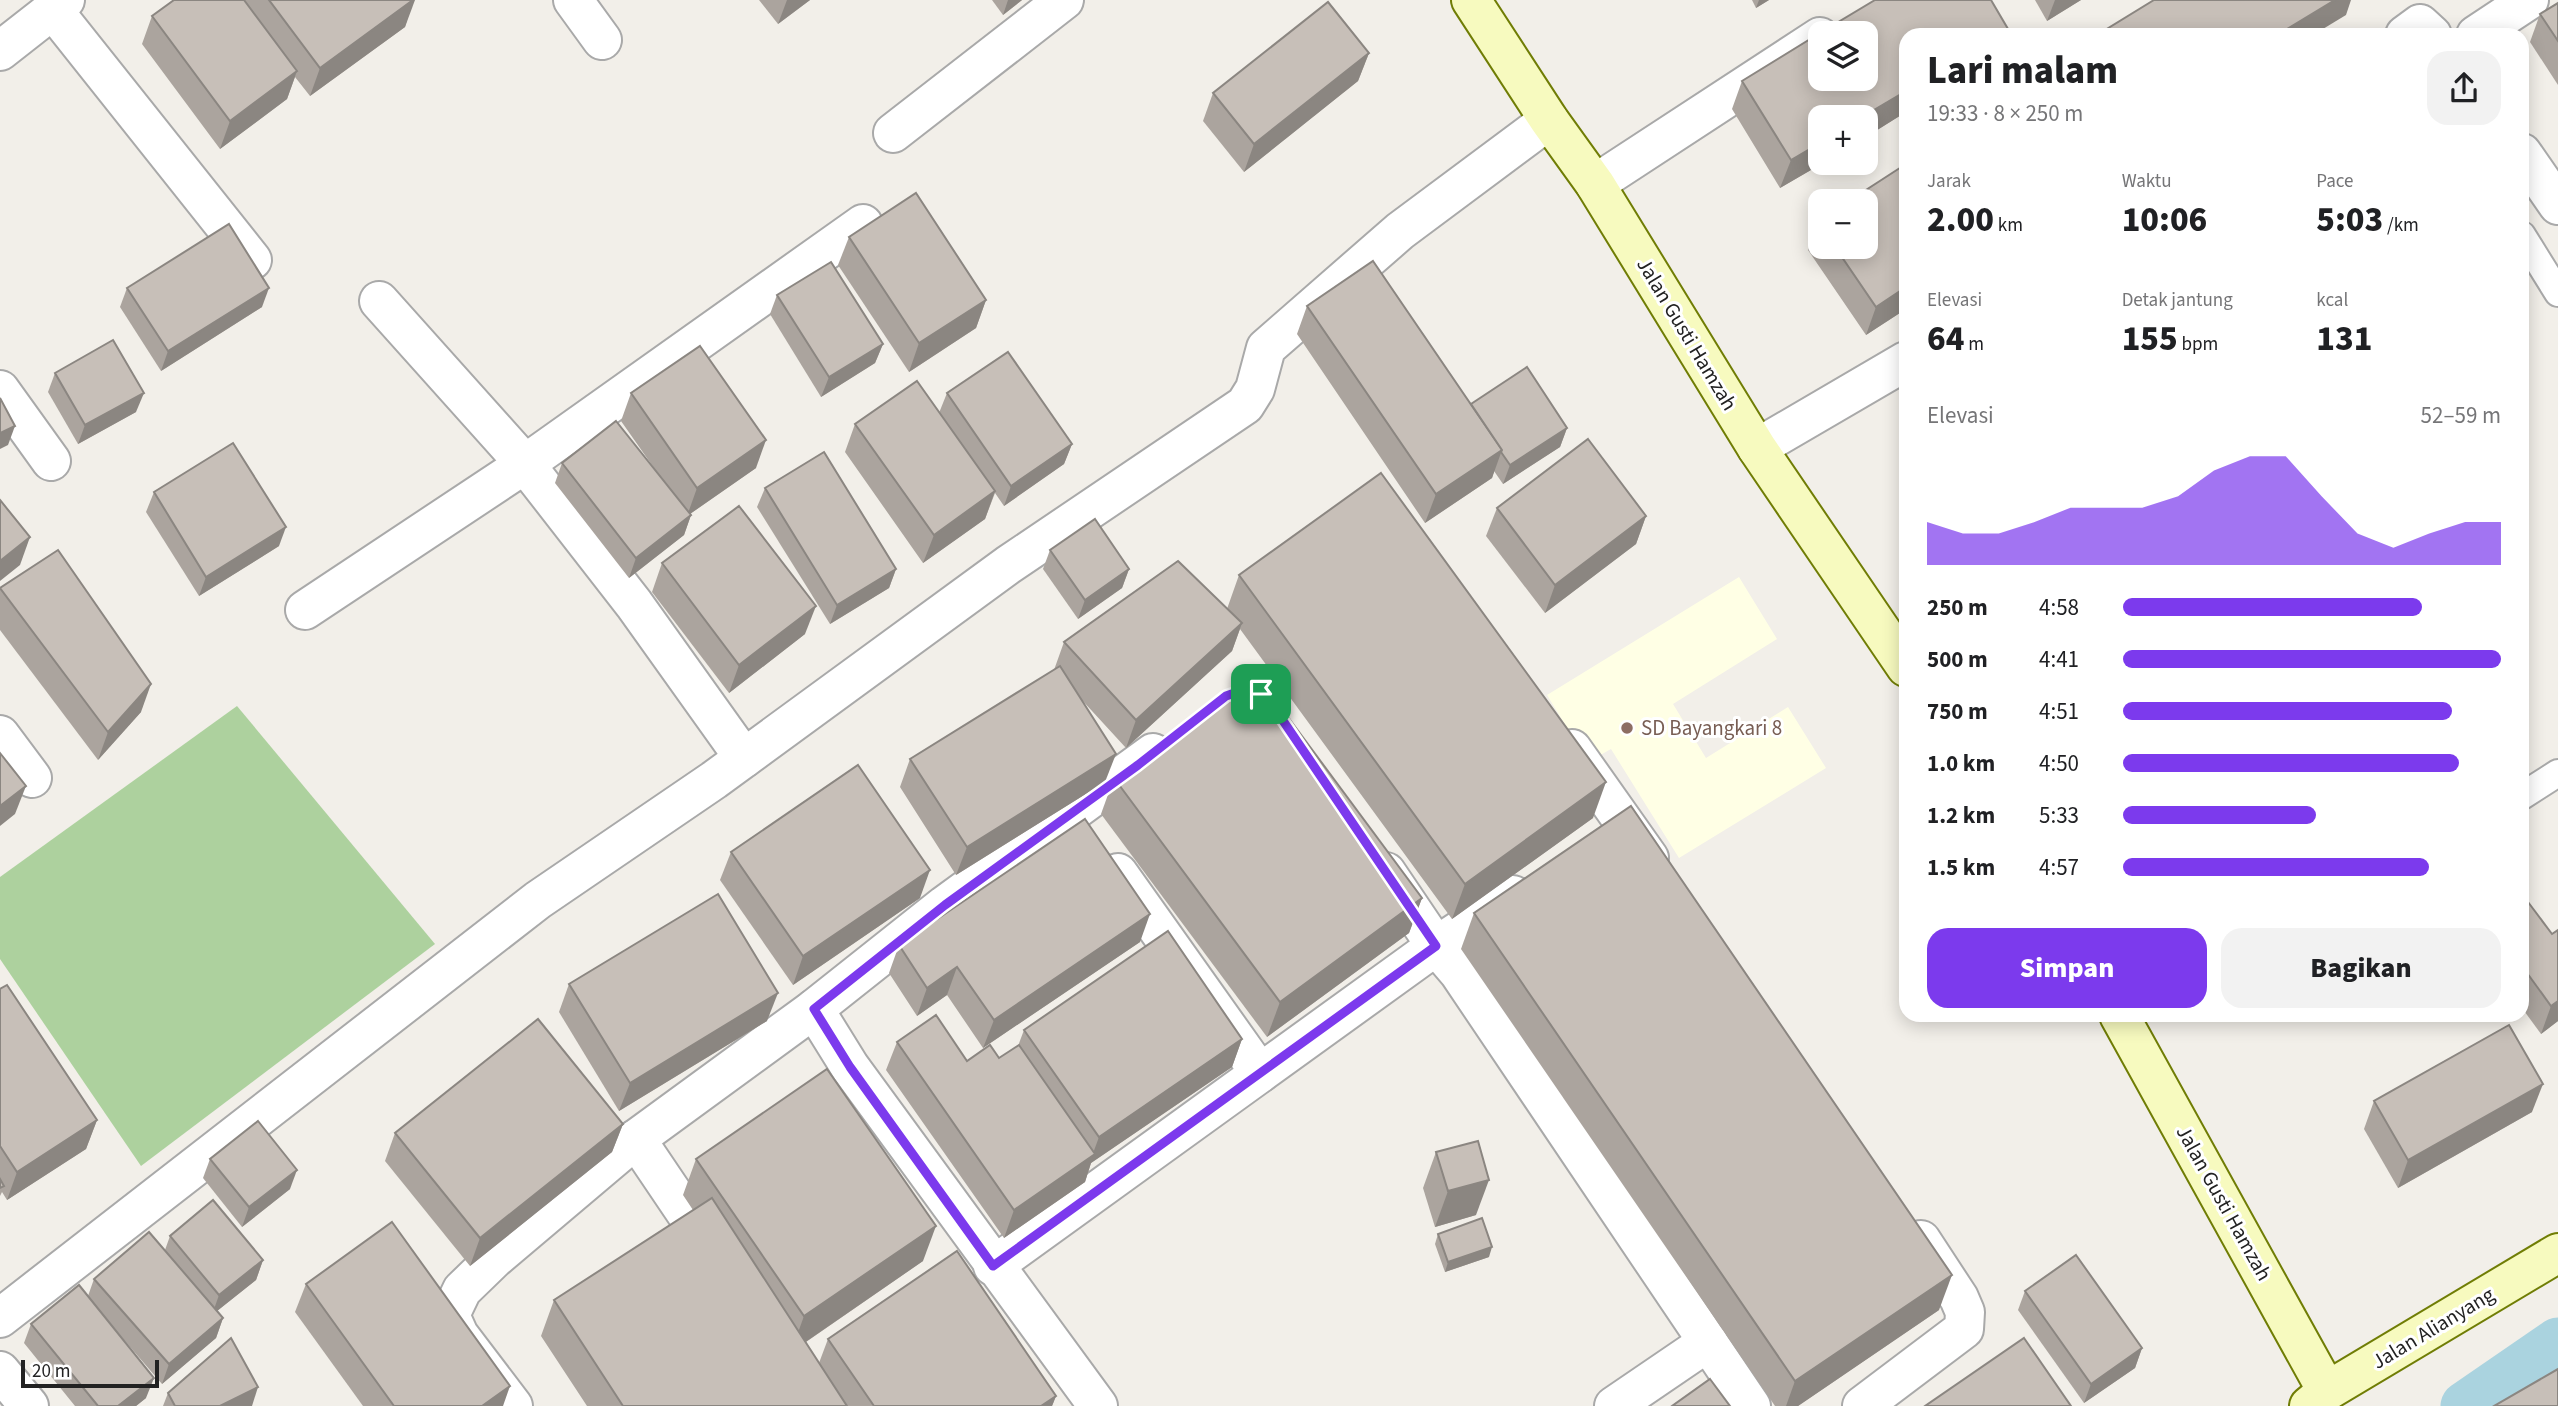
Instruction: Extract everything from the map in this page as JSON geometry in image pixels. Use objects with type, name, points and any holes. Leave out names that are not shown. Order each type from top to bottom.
[{"type":"street","points":[[573,0],[602,40]]},
{"type":"street","points":[[893,132],[1064,0]]},
{"type":"street","name":"Jalan Gusti Hamzah","points":[[1471,0],[1549,120],[1595,184],[1757,448],[1899,657]]},
{"type":"street","points":[[2487,28],[2529,0]]},
{"type":"street","points":[[0,51],[59,5],[252,260]]},
{"type":"street","points":[[1595,184],[1808,45]]},
{"type":"street","points":[[0,1318],[538,900],[744,758],[1008,565],[1245,405],[1255,389],[1266,348],[1400,231],[1549,120]]},
{"type":"street","points":[[2529,163],[2558,205]]},
{"type":"street","points":[[305,610],[525,464],[863,224]]},
{"type":"street","points":[[379,301],[543,484],[634,604],[744,758]]},
{"type":"street","points":[[1757,448],[1899,365]]},
{"type":"street","points":[[0,390],[51,461]]},
{"type":"street","points":[[1555,725],[1671,890]]},
{"type":"street","points":[[513,1406],[459,1335],[450,1315],[462,1290],[494,1259],[636,1139],[814,1009],[945,905],[1088,830],[1182,731]]},
{"type":"street","points":[[0,735],[32,778]]},
{"type":"street","points":[[1591,844],[1624,822]]},
{"type":"street","points":[[1088,830],[1260,1073]]},
{"type":"street","points":[[1366,844],[1436,946],[1460,973],[1751,1406]]},
{"type":"street","points":[[993,1266],[1436,946],[1546,873]]},
{"type":"street","points":[[814,1009],[850,1067],[1098,1406]]},
{"type":"street","name":"Jalan Gusti Hamzah","points":[[2123,1022],[2325,1401]]},
{"type":"street","points":[[636,1139],[738,1289]]},
{"type":"street","points":[[1863,1406],[1964,1329],[1965,1312],[1959,1298],[1900,1211]]},
{"type":"street","name":"Jalan Alianyang","points":[[2325,1401],[2558,1253]]},
{"type":"street","points":[[1614,1406],[1708,1342]]},
{"type":"street","points":[[0,1371],[29,1406]]},
{"type":"lane","points":[[2529,246],[2558,293]]},
{"type":"lane","points":[[2529,792],[2558,773]]},
{"type":"shaded area","name":"SD Bayangkari 8","points":[[1739,577],[1777,639],[1673,704],[1706,758],[1788,707],[1826,768],[1679,858],[1611,749],[1588,762],[1547,695]]},
{"type":"green space","points":[[237,706],[435,944],[141,1166],[0,959],[0,877]]},
{"type":"building","points":[[174,0],[244,0],[297,71],[230,121],[152,16]]},
{"type":"building","points":[[269,0],[413,0],[320,68]]},
{"type":"building","points":[[1875,0],[1991,0],[2007,28],[1899,28],[1899,95],[1878,108],[1878,105],[1808,105],[1808,150],[1791,160],[1742,81],[1808,40],[1808,91],[1878,91],[1878,21],[1840,21]]},
{"type":"building","points":[[2154,0],[2335,0],[2289,28],[2108,28]]},
{"type":"building","points":[[1328,2],[1369,53],[1254,144],[1213,93]]},
{"type":"building","points":[[2558,3],[2558,41],[2540,14]]},
{"type":"building","points":[[1899,169],[1899,292],[1876,307],[1843,259],[1878,259],[1878,189],[1867,189]]},
{"type":"building","points":[[916,193],[986,300],[919,343],[849,237]]},
{"type":"building","points":[[229,224],[269,288],[168,351],[127,288]]},
{"type":"building","points":[[1373,261],[1502,450],[1436,494],[1307,306]]},
{"type":"building","points":[[831,262],[883,344],[829,377],[777,295]]},
{"type":"building","points":[[113,340],[144,393],[85,425],[55,373]]},
{"type":"building","points":[[700,346],[766,440],[697,488],[631,393]]},
{"type":"building","points":[[1008,352],[1072,444],[1011,486],[947,393]]},
{"type":"building","points":[[1527,367],[1567,428],[1510,465],[1471,404]]},
{"type":"building","points":[[917,381],[995,491],[934,535],[855,424]]},
{"type":"building","points":[[0,398],[15,426],[0,433]]},
{"type":"building","points":[[616,421],[691,515],[636,558],[562,463]]},
{"type":"building","points":[[1588,439],[1646,516],[1555,585],[1497,508]]},
{"type":"building","points":[[233,443],[286,527],[206,577],[154,492]]},
{"type":"building","points":[[824,452],[896,569],[837,605],[765,488]]},
{"type":"building","points":[[1381,473],[1606,782],[1465,884],[1239,575]]},
{"type":"building","points":[[0,500],[30,537],[0,561]]},
{"type":"building","points":[[739,506],[816,606],[739,665],[662,563]]},
{"type":"building","points":[[1095,519],[1129,569],[1085,600],[1050,550]]},
{"type":"building","points":[[58,550],[151,684],[108,732],[0,588]]},
{"type":"building","points":[[1178,561],[1242,623],[1136,720],[1064,642]]},
{"type":"building","points":[[1060,666],[1116,754],[967,847],[910,759]]},
{"type":"building","points":[[1256,674],[1422,898],[1280,1002],[1114,778]]},
{"type":"building","points":[[0,753],[26,786],[0,806]]},
{"type":"building","points":[[858,765],[930,870],[803,956],[731,852]]},
{"type":"building","points":[[1631,806],[1952,1275],[1795,1381],[1474,913]]},
{"type":"building","points":[[1085,819],[1150,914],[994,1020],[957,967],[927,988],[899,945]]},
{"type":"building","points":[[718,894],[778,993],[630,1083],[569,984]]},
{"type":"building","points":[[2529,903],[2552,934],[2558,930],[2558,1001],[2551,1006],[2529,976]]},
{"type":"building","points":[[1168,931],[1242,1039],[1099,1137],[1024,1030]]},
{"type":"building","points":[[7,985],[97,1120],[17,1172],[0,1146],[0,989]]},
{"type":"building","points":[[936,1015],[967,1061],[990,1045],[999,1058],[1019,1045],[1095,1154],[1014,1210],[897,1042]]},
{"type":"building","points":[[538,1019],[623,1124],[480,1238],[395,1133]]},
{"type":"building","points":[[2509,1025],[2543,1084],[2408,1160],[2374,1101]]},
{"type":"building","points":[[827,1069],[936,1226],[804,1316],[696,1159]]},
{"type":"building","points":[[258,1121],[297,1170],[249,1207],[210,1159]]},
{"type":"building","points":[[1478,1141],[1489,1180],[1448,1191],[1436,1152]]},
{"type":"building","points":[[712,1198],[847,1406],[623,1406],[554,1300]]},
{"type":"building","points":[[213,1200],[263,1260],[219,1295],[170,1236]]},
{"type":"building","points":[[1482,1218],[1492,1247],[1448,1262],[1438,1234]]},
{"type":"building","points":[[392,1222],[510,1386],[482,1406],[394,1406],[306,1284]]},
{"type":"building","points":[[149,1232],[223,1318],[169,1364],[94,1279]]},
{"type":"building","points":[[957,1251],[1056,1396],[1041,1406],[874,1406],[828,1339]]},
{"type":"building","points":[[2076,1255],[2142,1348],[2091,1384],[2025,1291]]},
{"type":"building","points":[[79,1285],[154,1378],[118,1406],[98,1406],[31,1324]]},
{"type":"building","points":[[231,1338],[258,1387],[220,1406],[175,1406],[168,1393]]},
{"type":"building","points":[[2024,1338],[2071,1406],[1925,1406]]},
{"type":"building","points":[[2558,1369],[2558,1406],[2494,1406]]},
{"type":"building","points":[[1710,1379],[1730,1406],[1672,1406]]},
{"type":"waterway","points":[[2465,1406],[2558,1342]]},
{"type":"place","name":"SD Bayangkari 8","points":[[1627,728]]},
{"type":"route","points":[[1243,690],[1261,694],[1273,706],[1436,946],[993,1266],[850,1067],[814,1009],[945,905],[1138,765],[1226,696],[1243,690]]}]
